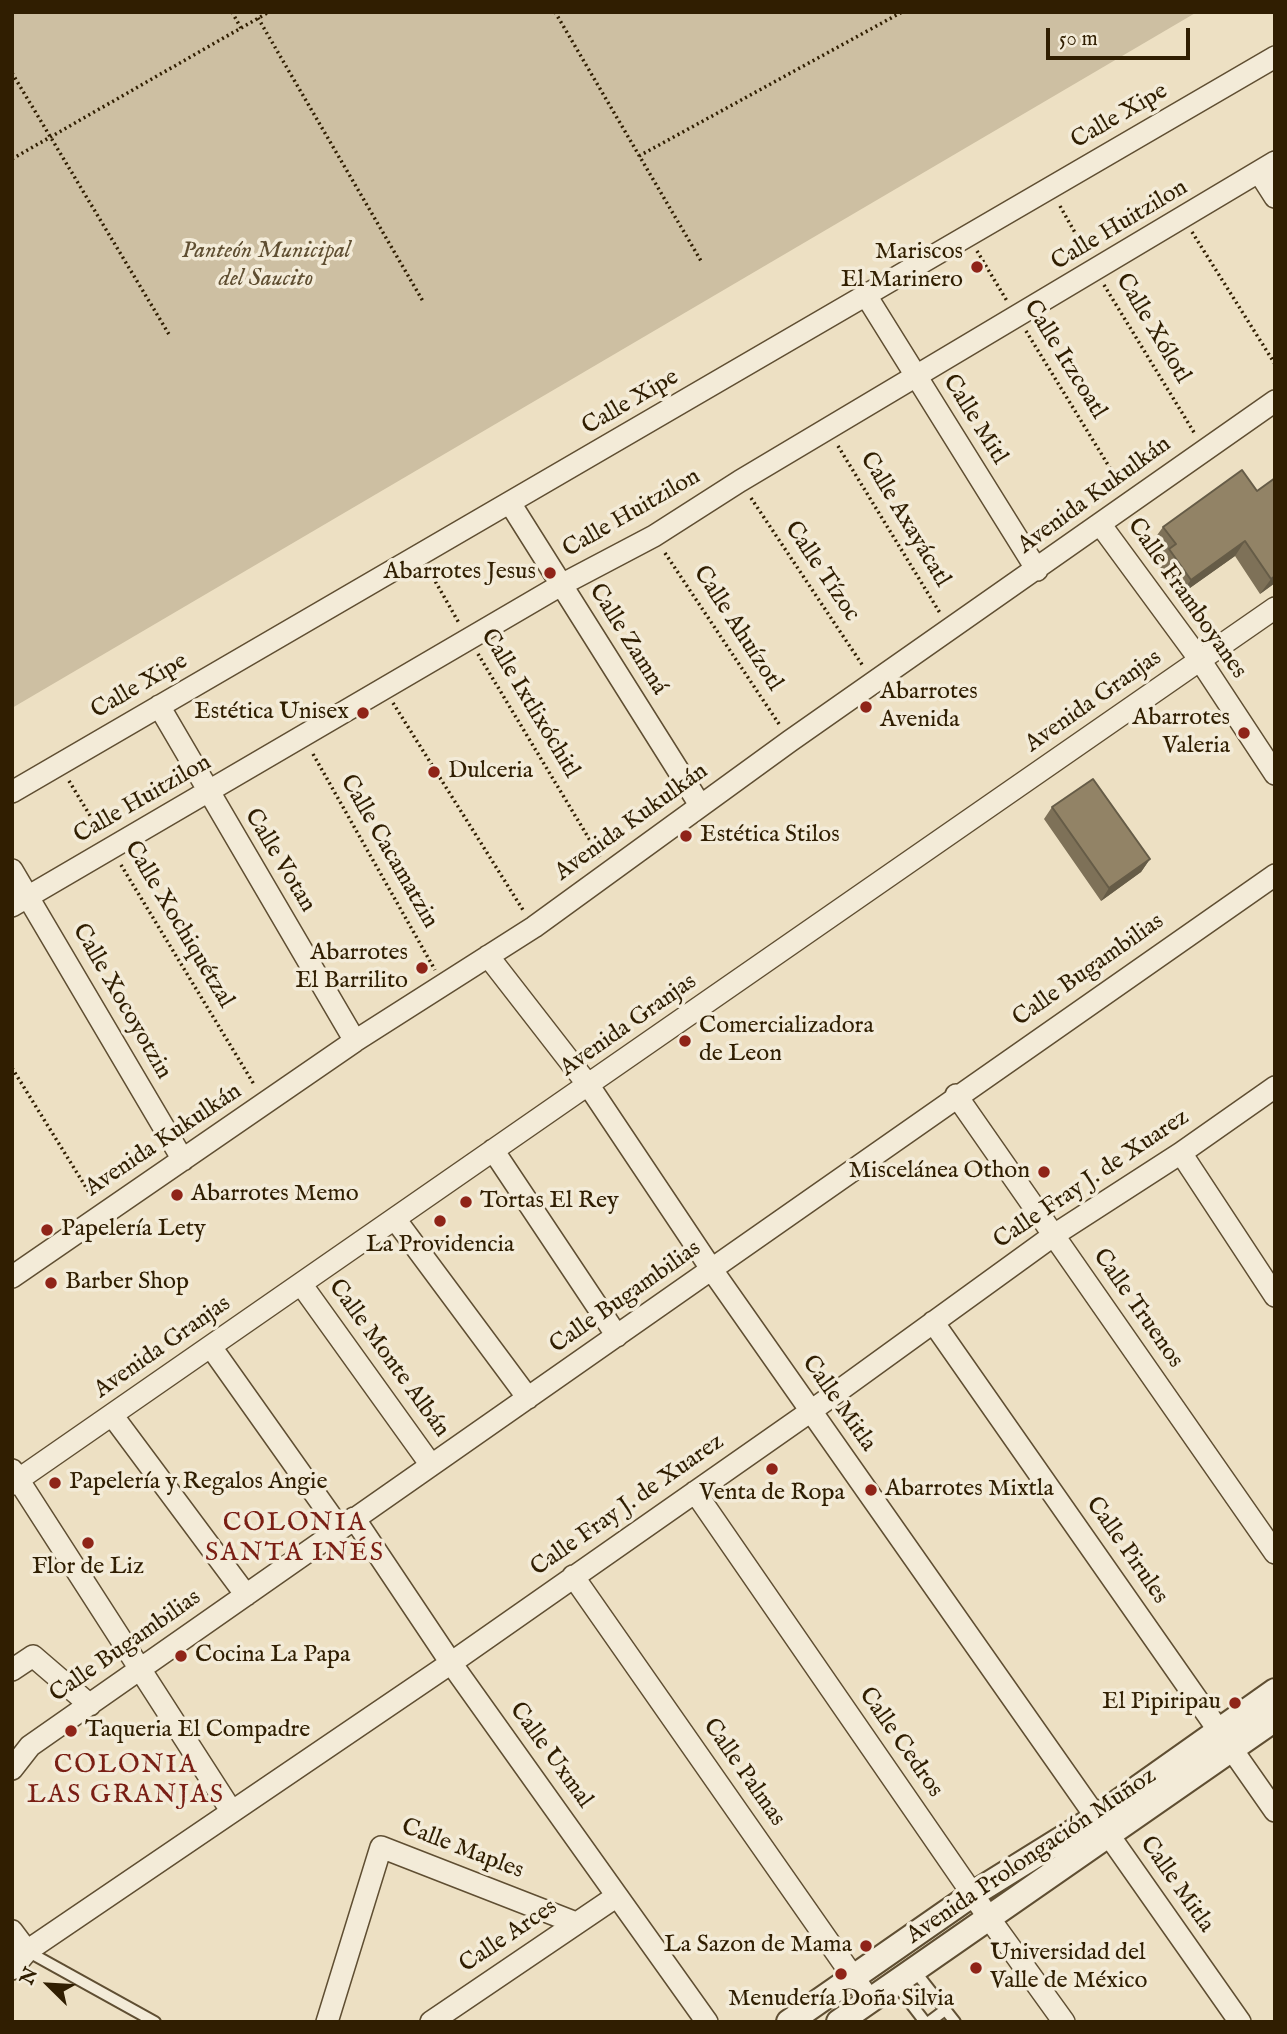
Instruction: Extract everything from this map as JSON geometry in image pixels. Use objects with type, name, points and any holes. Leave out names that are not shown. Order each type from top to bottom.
[{"type":"street","name":"Calle Xipe","points":[[12,792],[867,297],[1275,57]]},
{"type":"street","points":[[1267,167],[1275,197]]},
{"type":"street","name":"Calle Huitzilon","points":[[20,901],[561,584],[654,536],[740,481],[917,378],[1267,167]]},
{"type":"street","name":"Calle Mitl","points":[[867,297],[1037,570]]},
{"type":"street","name":"Avenida Kukulkán","points":[[12,1277],[355,1041],[534,927],[790,741],[1275,401]]},
{"type":"street","name":"Calle Zamná","points":[[510,503],[700,806]]},
{"type":"street","name":"Calle Framboyanes","points":[[1100,524],[1200,660],[1275,774]]},
{"type":"street","name":"Avenida Granjas","points":[[14,1478],[211,1347],[1275,608]]},
{"type":"street","name":"Calle Votan","points":[[159,706],[355,1041]]},
{"type":"street","name":"Calle Xocoyotzin","points":[[12,870],[20,901],[183,1160]]},
{"type":"street","name":"Calle Bugambilias","points":[[12,1769],[30,1746],[712,1270],[956,1095],[1275,875]]},
{"type":"street","name":"Calle Mitla","points":[[488,956],[589,1086],[712,1270],[1240,2022]]},
{"type":"street","name":"Calle Fray J. de Xuarez","points":[[12,1969],[27,1951],[451,1663],[811,1411],[1054,1235],[1181,1153],[1275,1087]]},
{"type":"street","name":"Calle Truenos","points":[[956,1095],[1275,1553]]},
{"type":"street","points":[[493,1150],[617,1335]]},
{"type":"street","points":[[1181,1153],[1275,1296]]},
{"type":"street","points":[[395,1219],[528,1398]]},
{"type":"street","name":"Calle Monte Albán","points":[[301,1284],[431,1465]]},
{"type":"street","name":"Calle Pirules","points":[[933,1322],[1275,1811]]},
{"type":"street","name":"Calle Uxmal","points":[[211,1347],[451,1663],[707,2022]]},
{"type":"street","points":[[112,1415],[246,1595]]},
{"type":"street","points":[[14,1478],[143,1669],[232,1812]]},
{"type":"street","name":"Calle Cedros","points":[[695,1492],[989,1918],[1064,2022]]},
{"type":"street","name":"Calle Palmas","points":[[573,1576],[870,2001]]},
{"type":"street","points":[[12,1670],[33,1656],[90,1705]]},
{"type":"street","name":"Avenida Prolongación Muñoz","points":[[839,2022],[989,1918],[1103,1826],[1225,1739],[1275,1691]]},
{"type":"street","name":"Avenida Prolongación Muñoz","points":[[1225,1739],[1275,1719]]},
{"type":"street","name":"Avenida Prolongación Muñoz","points":[[789,2022],[973,1894],[1103,1826]]},
{"type":"street","name":"Calle Maples","points":[[327,2022],[381,1847],[576,1923]]},
{"type":"street","name":"Calle Arces","points":[[431,2022],[617,1896]]},
{"type":"street","points":[[12,1931],[27,1951]]},
{"type":"lane","points":[[27,1951],[155,2022]]},
{"type":"lane","points":[[904,1977],[927,2022],[945,2010]]},
{"type":"lane","points":[[904,1977],[945,2010],[955,2022]]},
{"type":"path","points":[[232,12],[241,28]]},
{"type":"path","points":[[12,159],[269,12]]},
{"type":"path","points":[[555,12],[701,261]]},
{"type":"path","points":[[639,156],[902,12]]},
{"type":"path","points":[[258,18],[424,303]]},
{"type":"path","points":[[12,73],[170,336]]},
{"type":"path","name":"Calle Xólotl","points":[[1050,189],[1096,271],[1205,450]]},
{"type":"path","points":[[1183,219],[1275,364]]},
{"type":"path","name":"Calle Itzcoatl","points":[[968,237],[1130,502]]},
{"type":"path","name":"Calle Axayácatl","points":[[829,429],[950,629]]},
{"type":"path","name":"Calle Tízoc","points":[[740,481],[874,683]]},
{"type":"path","name":"Calle Ahuízotl","points":[[654,536],[790,741]]},
{"type":"path","name":"Calle Ixtlixóchitl","points":[[420,555],[609,871]]},
{"type":"path","points":[[385,689],[534,927]]},
{"type":"path","name":"Calle Cacamatzin","points":[[303,737],[443,984]]},
{"type":"path","name":"Calle Xochiquétzal","points":[[59,765],[266,1103]]},
{"type":"path","points":[[12,1068],[102,1214]]},
{"type":"green space","name":"Panteón Municipal del Saucito","points":[[12,12],[1197,12],[12,708]]},
{"type":"building","points":[[1242,470],[1257,491],[1275,478],[1275,576],[1271,579],[1245,541],[1191,580],[1169,549],[1176,544],[1163,527]]},
{"type":"building","points":[[1093,779],[1150,859],[1109,888],[1052,807]]},
{"type":"place","name":"Mariscos El Marinero","points":[[977,267]]},
{"type":"place","name":"Abarrotes Jesus","points":[[550,573]]},
{"type":"place","name":"Abarrotes Avenida","points":[[866,707]]},
{"type":"place","name":"Estética Unisex","points":[[363,713]]},
{"type":"place","name":"Abarrotes Valeria","points":[[1244,733]]},
{"type":"place","name":"Dulceria","points":[[434,772]]},
{"type":"place","name":"Estética Stilos","points":[[686,836]]},
{"type":"place","name":"Abarrotes El Barrilito","points":[[422,968]]},
{"type":"place","name":"Comercializadora de Leon","points":[[685,1041]]},
{"type":"place","name":"Miscelánea Othon","points":[[1044,1172]]},
{"type":"place","name":"Abarrotes Memo","points":[[177,1195]]},
{"type":"place","name":"Tortas El Rey","points":[[466,1202]]},
{"type":"place","name":"La Providencia","points":[[440,1221]]},
{"type":"place","name":"Papelería Lety","points":[[47,1230]]},
{"type":"place","name":"Barber Shop","points":[[51,1283]]},
{"type":"place","name":"Venta de Ropa","points":[[772,1469]]},
{"type":"place","name":"Papelería y Regalos Angie","points":[[55,1483]]},
{"type":"place","name":"Abarrotes Mixtla","points":[[871,1490]]},
{"type":"place","name":"Flor de Liz","points":[[88,1543]]},
{"type":"place","name":"Cocina La Papa","points":[[181,1656]]},
{"type":"place","name":"El Pipiripau","points":[[1235,1703]]},
{"type":"place","name":"Taqueria El Compadre","points":[[71,1731]]},
{"type":"place","name":"La Sazon de Mama","points":[[866,1946]]},
{"type":"place","name":"Universidad del Valle de México","points":[[976,1968]]},
{"type":"place","name":"Menudería Doña Silvia","points":[[841,1974]]},
{"type":"district","name":"COLONIA SANTA INÉS","points":[[295,1540]]},
{"type":"district","name":"COLONIA LAS GRANJAS","points":[[126,1782]]}]
